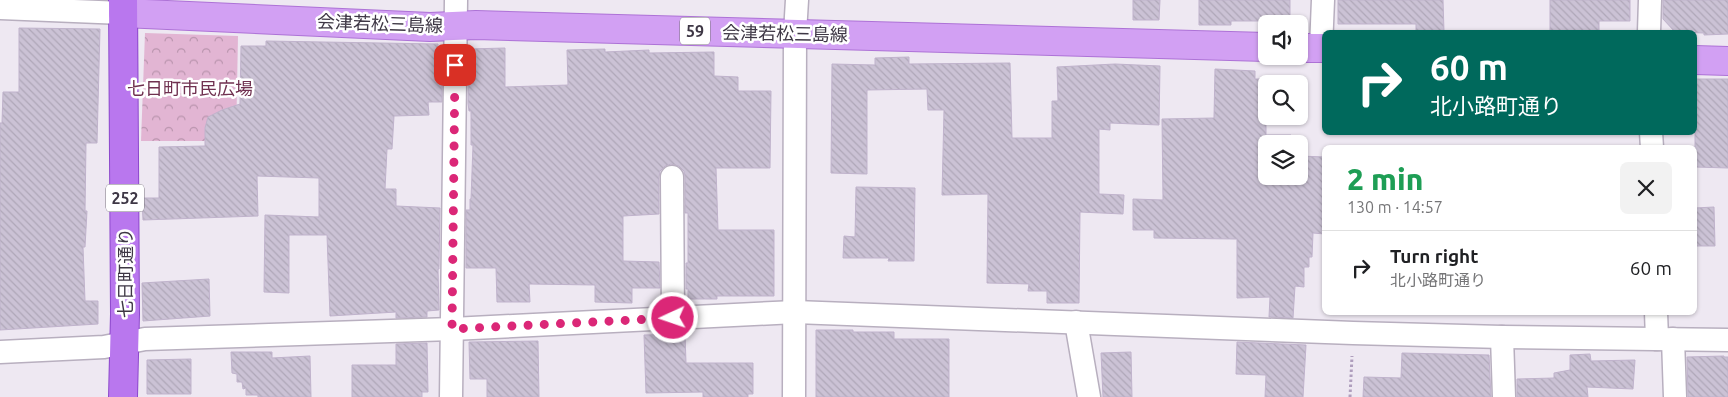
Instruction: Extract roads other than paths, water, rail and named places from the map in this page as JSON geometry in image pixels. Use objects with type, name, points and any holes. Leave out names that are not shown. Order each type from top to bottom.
[{"type":"highway","name":"七日町通り","points":[[123,6],[123,397]]},
{"type":"main road","name":"会津若松三島線","points":[[123,6],[430,27],[455,13],[795,33],[1258,47]]},
{"type":"main road","points":[[1697,60],[1728,61]]},
{"type":"street","points":[[794,397],[795,33],[797,0]]},
{"type":"street","points":[[1315,48],[1323,0]]},
{"type":"street","points":[[1649,30],[1650,0]]},
{"type":"street","points":[[0,8],[123,6]]},
{"type":"street","points":[[451,397],[455,13]]},
{"type":"street","points":[[672,177],[673,318]]},
{"type":"street","points":[[0,352],[104,347],[150,339],[452,329],[795,312],[1353,333],[1728,340]]},
{"type":"street","points":[[1657,315],[1665,339],[1675,397]]},
{"type":"street","points":[[1076,322],[1089,397]]},
{"type":"street","points":[[1502,337],[1504,397]]},
{"type":"park label","name":"七日町市民広場","points":[[190,88]]}]
